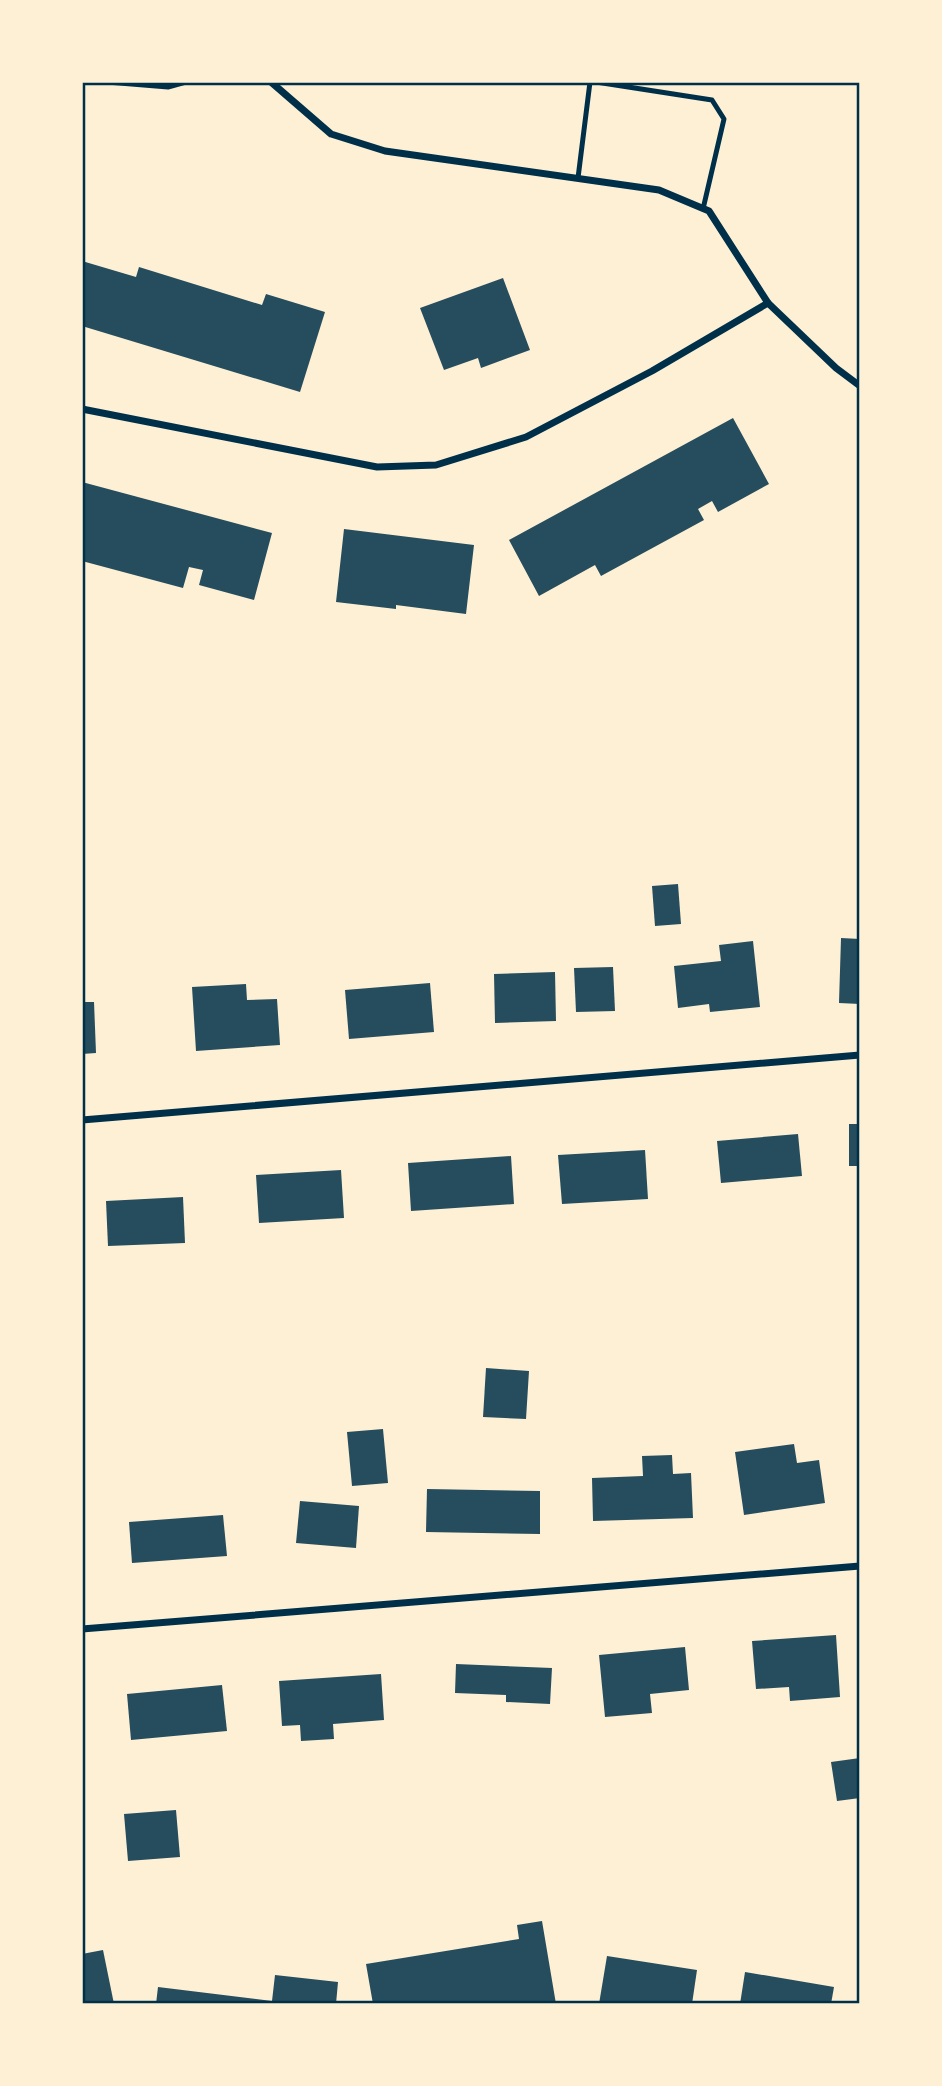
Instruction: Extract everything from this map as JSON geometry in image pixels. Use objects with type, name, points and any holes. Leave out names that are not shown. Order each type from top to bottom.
[{"type":"street","points":[[271,82],[331,134],[385,151],[659,190],[709,211],[768,303],[836,368],[860,386]]},
{"type":"street","points":[[82,409],[377,467],[436,465],[526,437],[652,371],[768,303]]},
{"type":"street","points":[[82,1120],[860,1055]]},
{"type":"street","points":[[82,1629],[860,1566]]},
{"type":"lane","points":[[107,82],[168,87],[186,82]]},
{"type":"lane","points":[[578,178],[590,82]]},
{"type":"lane","points":[[597,82],[712,100],[724,118],[703,208]]},
{"type":"building","points":[[82,261],[136,277],[139,267],[262,305],[266,294],[325,312],[300,392],[82,326]]},
{"type":"building","points":[[503,278],[530,350],[481,368],[478,358],[444,370],[420,308]]},
{"type":"building","points":[[733,418],[769,484],[718,512],[712,501],[698,509],[704,520],[601,576],[595,565],[539,596],[509,540]]},
{"type":"building","points":[[82,482],[272,533],[254,600],[199,585],[203,570],[189,567],[183,588],[82,561]]},
{"type":"building","points":[[344,529],[474,545],[466,614],[396,605],[396,609],[336,602]]},
{"type":"building","points":[[678,884],[681,924],[655,926],[652,886]]},
{"type":"building","points":[[841,938],[860,939],[860,1004],[839,1003]]},
{"type":"building","points":[[753,941],[760,1007],[710,1012],[709,1004],[678,1008],[674,966],[721,961],[719,945]]},
{"type":"building","points":[[613,967],[615,1011],[576,1012],[574,968]]},
{"type":"building","points":[[555,972],[556,1021],[495,1023],[494,974]]},
{"type":"building","points":[[430,983],[434,1032],[349,1039],[345,990]]},
{"type":"building","points":[[246,984],[247,1000],[277,999],[280,1045],[196,1051],[192,987]]},
{"type":"building","points":[[82,1002],[94,1002],[96,1053],[82,1054]]},
{"type":"building","points":[[849,1124],[860,1124],[860,1166],[849,1166]]},
{"type":"building","points":[[798,1134],[802,1176],[721,1183],[717,1141]]},
{"type":"building","points":[[645,1150],[648,1199],[562,1204],[558,1155]]},
{"type":"building","points":[[511,1156],[514,1204],[411,1211],[408,1163]]},
{"type":"building","points":[[341,1170],[344,1218],[259,1223],[256,1175]]},
{"type":"building","points":[[183,1197],[185,1243],[108,1246],[106,1201]]},
{"type":"building","points":[[486,1368],[529,1371],[526,1419],[483,1417]]},
{"type":"building","points":[[383,1429],[388,1483],[352,1486],[347,1432]]},
{"type":"building","points":[[794,1444],[797,1463],[819,1460],[825,1503],[744,1515],[735,1452]]},
{"type":"building","points":[[672,1455],[673,1474],[691,1473],[693,1518],[593,1521],[592,1478],[643,1476],[642,1456]]},
{"type":"building","points":[[427,1489],[540,1491],[540,1534],[426,1532]]},
{"type":"building","points":[[300,1501],[359,1506],[356,1548],[296,1543]]},
{"type":"building","points":[[223,1515],[227,1556],[132,1563],[129,1522]]},
{"type":"building","points":[[836,1635],[840,1697],[790,1701],[789,1687],[756,1689],[752,1641]]},
{"type":"building","points":[[685,1647],[689,1690],[650,1694],[652,1713],[605,1717],[599,1655]]},
{"type":"building","points":[[456,1664],[552,1668],[550,1704],[506,1702],[506,1695],[455,1693]]},
{"type":"building","points":[[381,1674],[384,1720],[333,1724],[334,1739],[301,1741],[300,1725],[282,1726],[279,1681]]},
{"type":"building","points":[[222,1685],[227,1731],[131,1740],[127,1694]]},
{"type":"building","points":[[860,1758],[860,1798],[837,1801],[831,1762]]},
{"type":"building","points":[[176,1810],[180,1857],[128,1861],[124,1814]]},
{"type":"building","points":[[542,1921],[556,2004],[373,2004],[366,1964],[519,1939],[517,1925]]},
{"type":"building","points":[[103,1950],[114,2004],[82,2004],[82,1954]]},
{"type":"building","points":[[607,1956],[697,1970],[692,2004],[599,2004]]},
{"type":"building","points":[[745,1972],[834,1987],[831,2004],[740,2004]]},
{"type":"building","points":[[275,1975],[338,1982],[336,2004],[156,2004],[158,1987],[272,2001]]}]
